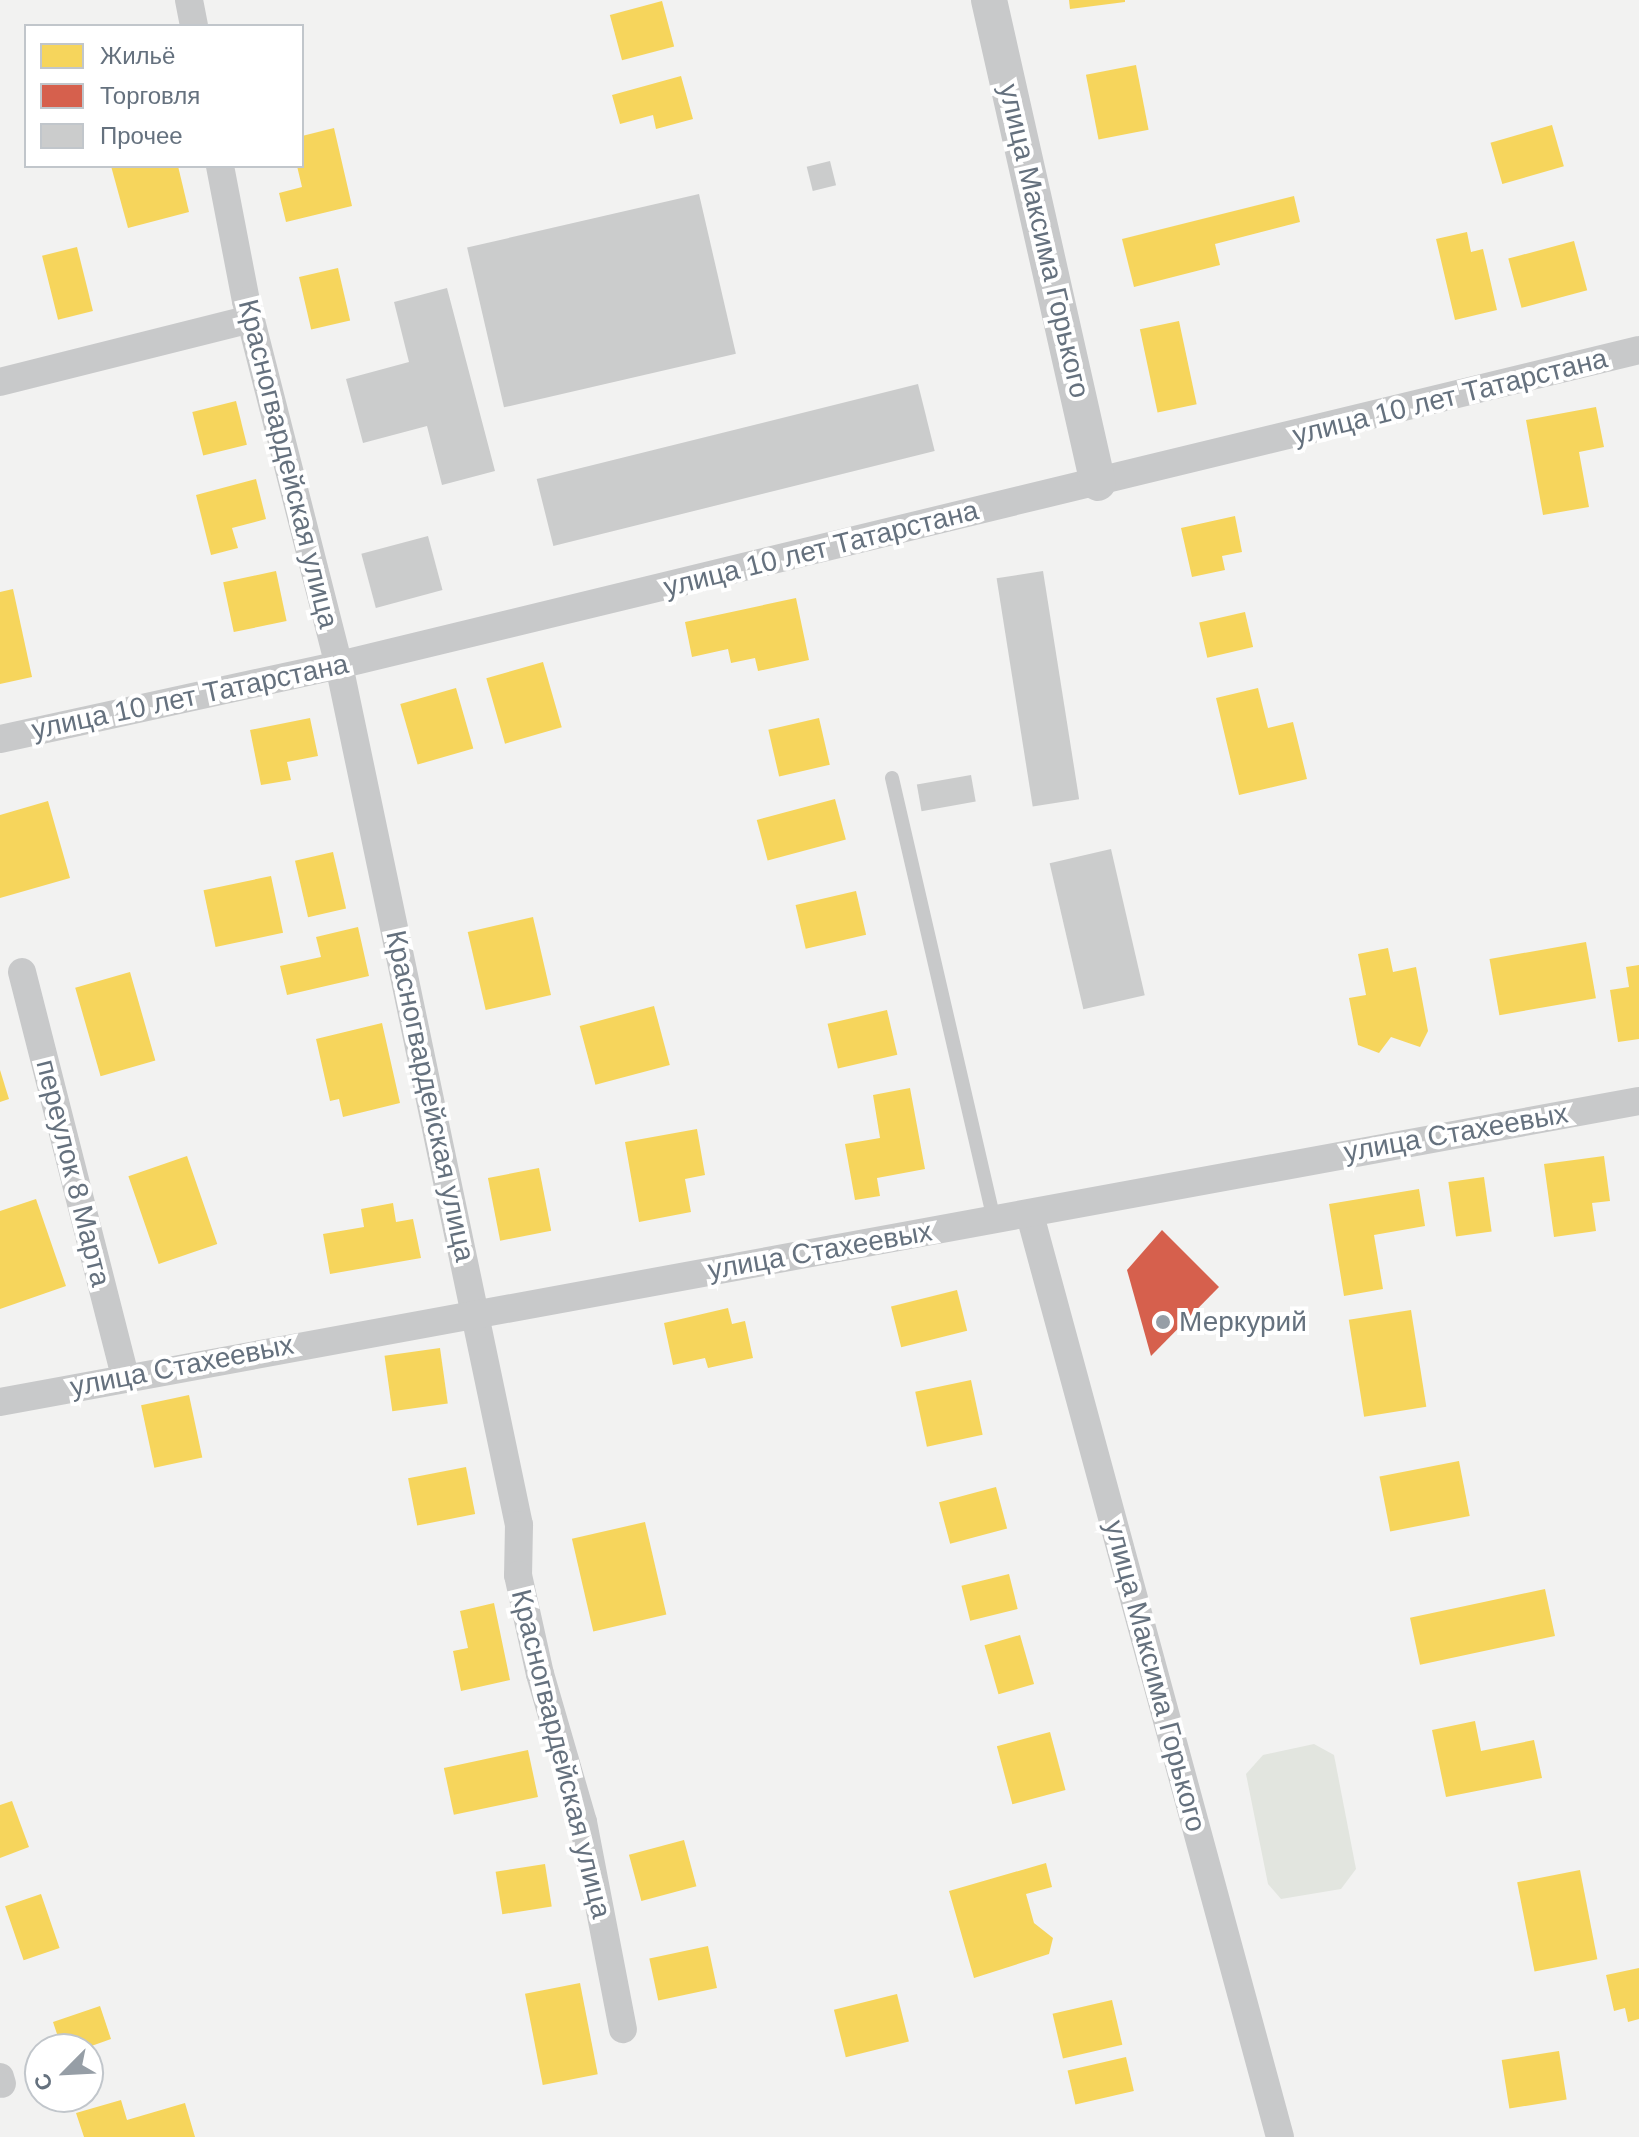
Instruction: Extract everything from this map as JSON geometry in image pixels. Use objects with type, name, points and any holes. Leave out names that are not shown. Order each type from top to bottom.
[{"type":"street","points":[[189,0],[194,24]]},
{"type":"street","name":"улица Максима Горького","points":[[989,0],[1098,483]]},
{"type":"street","name":"Красногвардейская улица","points":[[220,168],[250,319],[339,665],[519,1525],[518,1575],[583,1822],[623,2029]]},
{"type":"street","points":[[0,382],[250,319]]},
{"type":"street","name":"улица 10 лет Татарстана","points":[[0,739],[339,665],[1639,350]]},
{"type":"street","name":"переулок 8 Марта","points":[[22,972],[125,1375]]},
{"type":"street","name":"улица Стахеевых","points":[[0,1402],[125,1375],[475,1311],[1030,1215],[1228,1172],[1639,1101]]},
{"type":"street","name":"улица Максима Горького","points":[[1030,1215],[1280,2137]]},
{"type":"lane","points":[[892,778],[994,1221]]},
{"type":"shaded area","points":[[1314,1744],[1334,1755],[1356,1869],[1341,1889],[1281,1899],[1268,1884],[1246,1774],[1263,1755]]},
{"type":"building: Жильё","points":[[1069,0],[1125,0],[1125,2],[1070,9]]},
{"type":"building: Жильё","points":[[662,1],[674,46],[622,60],[610,15]]},
{"type":"building: Жильё","points":[[1136,65],[1149,130],[1099,140],[1086,75]]},
{"type":"building: Жильё","points":[[681,76],[693,119],[656,129],[653,115],[620,124],[612,95]]},
{"type":"building: Жильё","points":[[1552,125],[1564,166],[1502,184],[1490,143]]},
{"type":"building: Жильё","points":[[334,128],[352,206],[286,222],[279,193],[302,187],[297,168],[304,168],[304,136]]},
{"type":"building: Жильё","points":[[112,168],[178,168],[189,212],[128,228]]},
{"type":"building: Жильё","points":[[1294,196],[1300,222],[1215,244],[1220,265],[1134,287],[1122,239]]},
{"type":"building: Жильё","points":[[1467,232],[1471,252],[1483,249],[1497,310],[1455,320],[1436,239]]},
{"type":"building: Жильё","points":[[1574,241],[1587,290],[1522,308],[1508,259]]},
{"type":"building: Жильё","points":[[77,247],[93,311],[58,320],[42,256]]},
{"type":"building: Жильё","points":[[338,268],[350,321],[311,330],[299,277]]},
{"type":"building: Жильё","points":[[1179,321],[1197,404],[1158,412],[1140,329]]},
{"type":"building: Жильё","points":[[236,401],[247,445],[203,456],[192,412]]},
{"type":"building: Жильё","points":[[1596,407],[1604,447],[1579,452],[1589,507],[1543,515],[1526,420]]},
{"type":"building: Жильё","points":[[256,479],[266,519],[232,528],[238,548],[211,555],[196,495]]},
{"type":"building: Жильё","points":[[1235,516],[1242,552],[1222,556],[1225,570],[1192,577],[1181,528]]},
{"type":"building: Жильё","points":[[276,571],[287,621],[234,632],[223,582]]},
{"type":"building: Жильё","points":[[13,589],[32,677],[0,684],[0,592]]},
{"type":"building: Жильё","points":[[796,598],[809,660],[758,671],[755,658],[731,663],[728,649],[692,657],[685,622]]},
{"type":"building: Жильё","points":[[1245,612],[1253,647],[1207,658],[1199,623]]},
{"type":"building: Жильё","points":[[543,662],[562,727],[505,744],[486,678]]},
{"type":"building: Жильё","points":[[456,688],[473,749],[418,765],[400,704]]},
{"type":"building: Жильё","points":[[1258,688],[1268,728],[1293,722],[1307,779],[1239,795],[1216,698]]},
{"type":"building: Жильё","points":[[310,718],[318,756],[287,762],[291,780],[261,785],[250,730]]},
{"type":"building: Жильё","points":[[819,718],[830,765],[779,776],[768,730]]},
{"type":"building: Жильё","points":[[835,799],[846,840],[768,861],[757,820]]},
{"type":"building: Жильё","points":[[48,801],[70,878],[0,898],[0,815]]},
{"type":"building: Жильё","points":[[333,852],[346,909],[308,917],[295,861]]},
{"type":"building: Жильё","points":[[271,876],[283,933],[216,947],[204,890]]},
{"type":"building: Жильё","points":[[856,891],[866,935],[806,949],[796,905]]},
{"type":"building: Жильё","points":[[533,917],[551,995],[486,1010],[468,932]]},
{"type":"building: Жильё","points":[[358,927],[369,976],[287,995],[280,966],[321,957],[316,937]]},
{"type":"building: Жильё","points":[[1586,942],[1596,998],[1499,1015],[1489,959]]},
{"type":"building: Жильё","points":[[1388,948],[1393,972],[1416,967],[1428,1031],[1420,1047],[1391,1037],[1379,1053],[1358,1045],[1349,998],[1366,995],[1358,954]]},
{"type":"building: Жильё","points":[[1639,965],[1639,1039],[1618,1042],[1610,990],[1629,987],[1626,967]]},
{"type":"building: Жильё","points":[[130,972],[155,1060],[101,1076],[75,988]]},
{"type":"building: Жильё","points":[[654,1006],[670,1065],[595,1085],[580,1026]]},
{"type":"building: Жильё","points":[[887,1010],[897,1055],[838,1069],[828,1024]]},
{"type":"building: Жильё","points":[[382,1023],[400,1103],[343,1117],[339,1099],[330,1101],[316,1039]]},
{"type":"building: Жильё","points":[[0,1070],[9,1099],[0,1102]]},
{"type":"building: Жильё","points":[[910,1088],[925,1169],[877,1178],[880,1196],[855,1200],[845,1144],[880,1138],[873,1095]]},
{"type":"building: Жильё","points":[[697,1129],[705,1175],[685,1179],[691,1212],[639,1222],[625,1142]]},
{"type":"building: Жильё","points":[[187,1156],[217,1244],[159,1264],[128,1176]]},
{"type":"building: Жильё","points":[[1604,1156],[1610,1201],[1592,1203],[1596,1231],[1554,1237],[1544,1164]]},
{"type":"building: Жильё","points":[[539,1168],[551,1231],[500,1241],[488,1178]]},
{"type":"building: Жильё","points":[[1484,1177],[1492,1231],[1456,1236],[1448,1182]]},
{"type":"building: Жильё","points":[[1419,1189],[1425,1226],[1374,1235],[1383,1289],[1344,1296],[1329,1204]]},
{"type":"building: Жильё","points":[[36,1199],[66,1286],[0,1309],[0,1211]]},
{"type":"building: Жильё","points":[[393,1203],[396,1222],[413,1219],[421,1258],[330,1274],[323,1234],[364,1227],[361,1209]]},
{"type":"building: Жильё","points":[[957,1290],[967,1331],[901,1347],[891,1306]]},
{"type":"building: Жильё","points":[[728,1308],[732,1324],[745,1321],[753,1358],[708,1368],[705,1358],[673,1365],[664,1323]]},
{"type":"building: Жильё","points":[[1411,1310],[1426,1407],[1364,1417],[1349,1320]]},
{"type":"building: Жильё","points":[[440,1348],[448,1403],[392,1411],[385,1356]]},
{"type":"building: Жильё","points":[[971,1380],[983,1435],[927,1447],[915,1392]]},
{"type":"building: Жильё","points":[[189,1395],[202,1458],[154,1468],[141,1405]]},
{"type":"building: Жильё","points":[[1459,1461],[1470,1516],[1390,1531],[1379,1476]]},
{"type":"building: Жильё","points":[[466,1467],[475,1514],[417,1525],[408,1478]]},
{"type":"building: Жильё","points":[[996,1487],[1007,1529],[950,1544],[939,1502]]},
{"type":"building: Жильё","points":[[645,1522],[666,1615],[593,1631],[572,1539]]},
{"type":"building: Жильё","points":[[1009,1574],[1018,1609],[970,1621],[961,1586]]},
{"type":"building: Жильё","points":[[1545,1589],[1555,1636],[1420,1665],[1410,1618]]},
{"type":"building: Жильё","points":[[494,1603],[510,1680],[461,1691],[453,1651],[468,1648],[460,1611]]},
{"type":"building: Жильё","points":[[1020,1635],[1034,1684],[998,1694],[984,1645]]},
{"type":"building: Жильё","points":[[1475,1721],[1481,1751],[1534,1740],[1542,1778],[1446,1797],[1432,1730]]},
{"type":"building: Жильё","points":[[1050,1732],[1066,1790],[1012,1804],[997,1746]]},
{"type":"building: Жильё","points":[[528,1750],[538,1797],[454,1815],[444,1768]]},
{"type":"building: Жильё","points":[[12,1801],[29,1847],[0,1858],[0,1805]]},
{"type":"building: Жильё","points":[[684,1840],[696,1886],[641,1901],[629,1855]]},
{"type":"building: Жильё","points":[[1046,1863],[1052,1887],[1026,1894],[1034,1923],[1053,1938],[1049,1954],[974,1978],[949,1891]]},
{"type":"building: Жильё","points":[[545,1864],[552,1906],[502,1914],[496,1872]]},
{"type":"building: Жильё","points":[[1580,1870],[1597,1959],[1535,1972],[1517,1882]]},
{"type":"building: Жильё","points":[[41,1894],[60,1948],[24,1960],[5,1906]]},
{"type":"building: Жильё","points":[[708,1946],[717,1988],[658,2001],[649,1958]]},
{"type":"building: Жильё","points":[[1639,1968],[1639,2019],[1628,2022],[1625,2008],[1614,2011],[1606,1975]]},
{"type":"building: Жильё","points":[[580,1983],[598,2074],[543,2085],[525,1994]]},
{"type":"building: Жильё","points":[[897,1994],[909,2042],[846,2057],[834,2010]]},
{"type":"building: Жильё","points":[[1112,2000],[1122,2045],[1063,2059],[1053,2014]]},
{"type":"building: Жильё","points":[[100,2006],[111,2039],[104,2042],[104,2033],[57,2033],[53,2022]]},
{"type":"building: Жильё","points":[[1559,2051],[1567,2099],[1509,2108],[1502,2060]]},
{"type":"building: Жильё","points":[[1126,2057],[1134,2091],[1075,2105],[1068,2070]]},
{"type":"building: Жильё","points":[[121,2100],[127,2120],[185,2103],[195,2137],[84,2137],[76,2113],[104,2113],[104,2105]]},
{"type":"building: Торговля","name":"Меркурий","points":[[1162,1230],[1219,1287],[1151,1356],[1127,1270]]},
{"type":"building: Прочее","points":[[830,161],[836,185],[813,191],[807,167]]},
{"type":"building: Прочее","points":[[699,194],[736,354],[504,407],[467,248]]},
{"type":"building: Прочее","points":[[447,288],[495,471],[442,485],[427,426],[363,443],[346,379],[409,362],[394,302]]},
{"type":"building: Прочее","points":[[918,384],[935,451],[553,546],[537,479]]},
{"type":"building: Прочее","points":[[428,536],[442,590],[376,608],[361,554]]},
{"type":"building: Прочее","points":[[1043,571],[1079,799],[1033,807],[997,578]]},
{"type":"building: Прочее","points":[[971,775],[976,802],[922,811],[917,785]]},
{"type":"building: Прочее","points":[[1111,849],[1145,995],[1083,1009],[1050,863]]},
{"type":"place","name":"Меркурий","points":[[1163,1322]]}]
